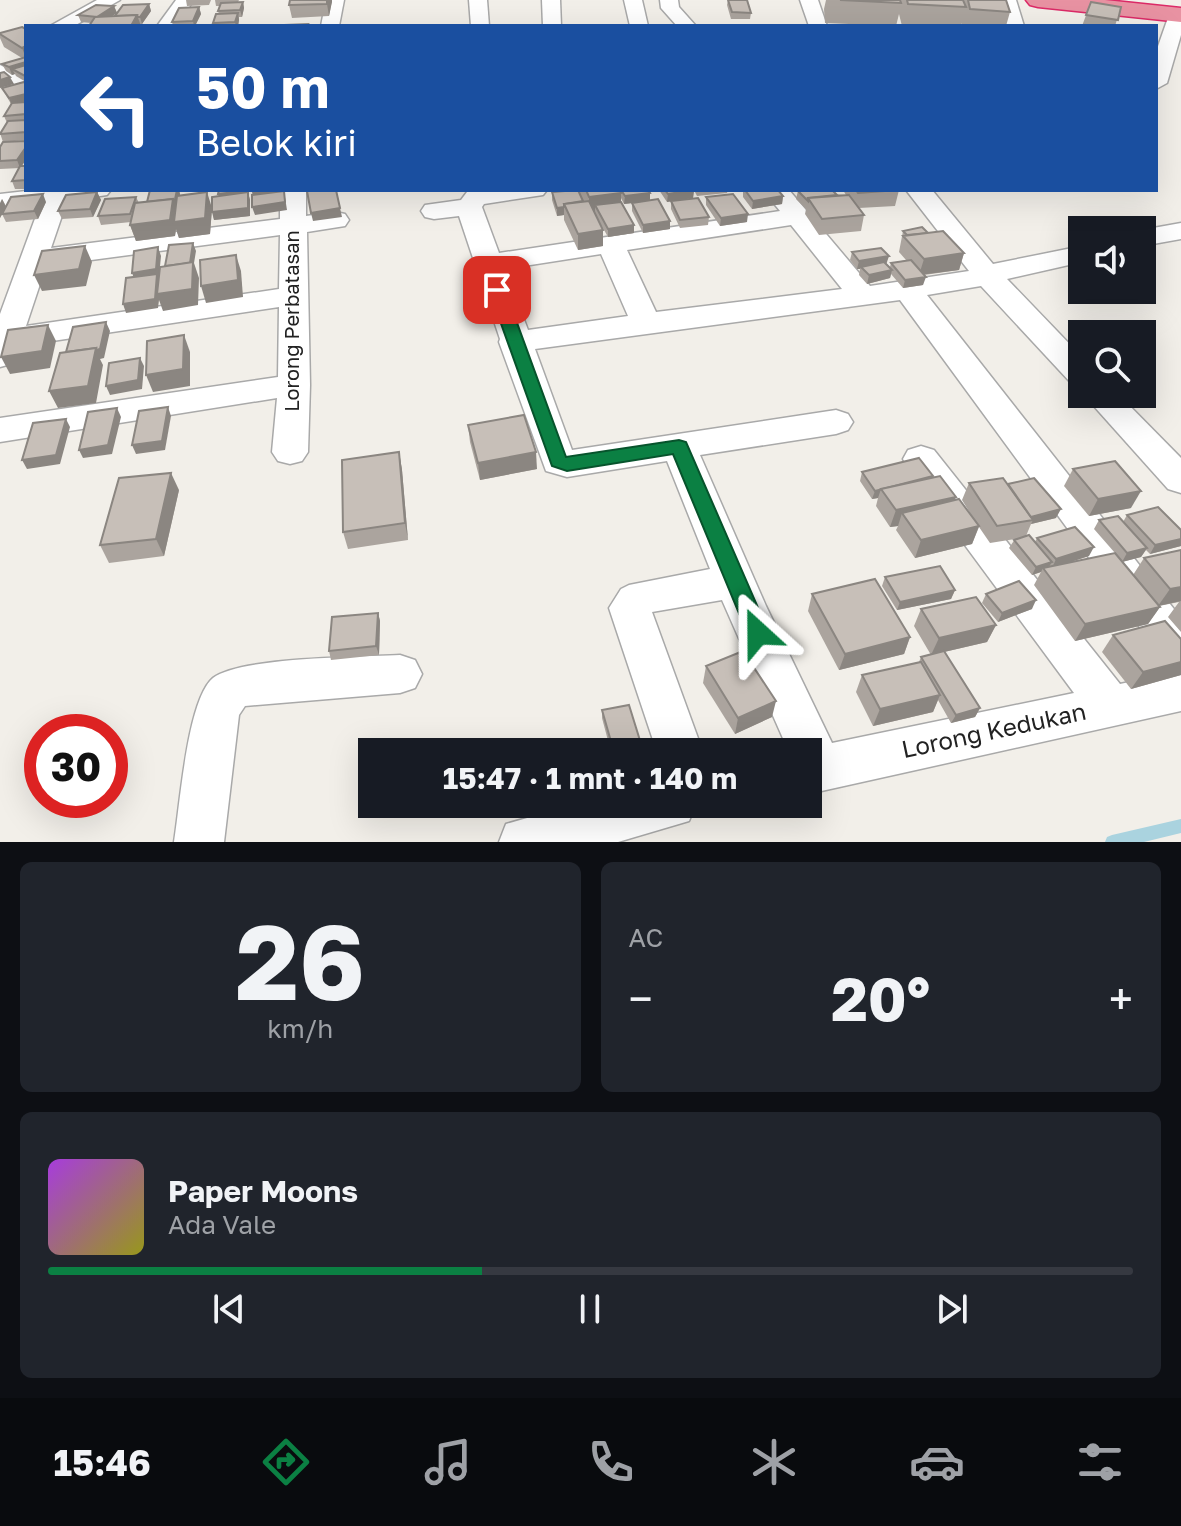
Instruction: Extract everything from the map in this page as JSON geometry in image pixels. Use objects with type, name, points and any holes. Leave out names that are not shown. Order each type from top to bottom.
[{"type":"highway","points":[[1038,0],[1180,12]]},
{"type":"highway","points":[[1114,0],[1180,12]]},
{"type":"street","points":[[63,24],[111,0]]},
{"type":"street","points":[[167,24],[185,0]]},
{"type":"street","points":[[330,24],[335,0]]},
{"type":"street","points":[[478,0],[480,24]]},
{"type":"street","points":[[551,0],[552,24]]},
{"type":"street","points":[[633,0],[639,24]]},
{"type":"street","points":[[669,0],[670,8],[685,24]]},
{"type":"street","points":[[809,0],[817,24]]},
{"type":"street","points":[[1007,0],[1014,24]]},
{"type":"street","points":[[1158,77],[1180,12]]},
{"type":"street","points":[[0,71],[24,83]]},
{"type":"street","points":[[0,91],[24,84]]},
{"type":"street","points":[[0,202],[58,192]]},
{"type":"street","points":[[58,192],[2,345],[294,296]]},
{"type":"street","name":"Lorong Perbatasan","points":[[290,452],[294,385],[293,192]]},
{"type":"street","points":[[434,211],[469,207],[476,197],[517,192]]},
{"type":"street","points":[[778,192],[861,294]]},
{"type":"street","points":[[921,192],[988,276],[1068,361]]},
{"type":"street","points":[[469,207],[514,342],[559,462],[567,464],[836,422]]},
{"type":"street","points":[[489,263],[800,216]]},
{"type":"street","points":[[33,259],[336,220]]},
{"type":"street","points":[[1156,235],[1181,231]]},
{"type":"street","points":[[611,246],[646,322]]},
{"type":"street","points":[[514,342],[646,322],[908,290],[988,276],[1027,264],[1068,257]]},
{"type":"street","points":[[908,290],[1181,650]]},
{"type":"street","points":[[0,430],[294,385]]},
{"type":"street","points":[[1112,408],[1181,480]]},
{"type":"street","points":[[679,447],[801,738]]},
{"type":"street","points":[[921,459],[1110,706]]},
{"type":"street","points":[[675,738],[630,608],[643,597],[735,581]]},
{"type":"street","points":[[199,842],[217,710],[229,692],[244,685],[400,674]]},
{"type":"street","name":"Lorong Kedukan","points":[[822,768],[1181,691]]},
{"type":"street","points":[[524,842],[615,818]]},
{"type":"building","points":[[290,0],[327,0],[327,4],[289,5]]},
{"type":"building","points":[[728,0],[747,0],[751,13],[732,12]]},
{"type":"building","points":[[840,0],[900,0],[901,3]]},
{"type":"building","points":[[907,0],[963,0],[966,7],[908,4]]},
{"type":"building","points":[[968,0],[1006,0],[1010,12],[970,9]]},
{"type":"building","points":[[243,2],[240,10],[218,11],[221,3]]},
{"type":"building","points":[[1091,2],[1121,7],[1118,20],[1086,15]]},
{"type":"building","points":[[149,4],[140,17],[115,16],[123,5]]},
{"type":"building","points":[[96,5],[114,6],[97,17],[78,15]]},
{"type":"building","points":[[199,7],[193,21],[172,22],[179,8]]},
{"type":"building","points":[[238,13],[235,22],[213,23],[216,14]]},
{"type":"building","points":[[137,15],[132,24],[90,24],[95,17]]},
{"type":"building","points":[[24,28],[24,47],[22,48],[0,33]]},
{"type":"building","points":[[24,58],[24,63],[9,67],[2,64]]},
{"type":"building","points":[[24,66],[24,75],[12,69]]},
{"type":"building","points":[[4,72],[10,77],[0,80],[0,73]]},
{"type":"building","points":[[24,82],[24,94],[9,98],[2,88]]},
{"type":"building","points":[[24,102],[24,114],[4,116],[12,103]]},
{"type":"building","points":[[24,120],[24,132],[0,134],[8,121]]},
{"type":"building","points":[[24,141],[24,150],[17,160],[0,161],[3,142]]},
{"type":"building","points":[[20,166],[24,166],[24,180],[12,181]]},
{"type":"building","points":[[97,192],[90,209],[58,211],[66,195]]},
{"type":"building","points":[[150,192],[177,192],[174,204],[173,199],[147,202]]},
{"type":"building","points":[[207,192],[205,218],[174,222],[177,196]]},
{"type":"building","points":[[248,192],[248,208],[212,212],[212,197]]},
{"type":"building","points":[[284,192],[285,202],[252,207],[252,195]]},
{"type":"building","points":[[307,192],[336,192],[340,208],[311,213]]},
{"type":"building","points":[[552,192],[579,192],[583,201],[557,208]]},
{"type":"building","points":[[587,192],[621,193],[589,197]]},
{"type":"building","points":[[622,192],[650,193],[625,196]]},
{"type":"building","points":[[746,192],[780,192],[783,196],[753,201]]},
{"type":"building","points":[[799,192],[834,192],[837,195],[808,198],[808,201]]},
{"type":"building","points":[[43,194],[34,211],[2,214],[11,197]]},
{"type":"building","points":[[733,194],[748,214],[721,218],[706,197]]},
{"type":"building","points":[[849,195],[864,215],[822,219],[808,198]]},
{"type":"building","points":[[136,197],[130,214],[98,216],[105,199]]},
{"type":"building","points":[[698,198],[709,217],[680,220],[671,201]]},
{"type":"building","points":[[173,199],[170,220],[130,225],[135,203]]},
{"type":"building","points":[[658,199],[670,221],[643,225],[632,203]]},
{"type":"building","points":[[589,201],[603,230],[578,234],[564,204]]},
{"type":"building","points":[[621,202],[634,225],[608,229],[595,205]]},
{"type":"building","points":[[922,227],[928,233],[907,235],[903,231]]},
{"type":"building","points":[[943,231],[964,253],[924,259],[903,236]]},
{"type":"building","points":[[193,243],[190,263],[165,266],[169,245]]},
{"type":"building","points":[[85,246],[79,269],[34,275],[42,251]]},
{"type":"building","points":[[158,247],[156,269],[132,273],[134,251]]},
{"type":"building","points":[[881,248],[889,256],[859,261],[852,252]]},
{"type":"building","points":[[236,255],[238,280],[201,286],[200,260]]},
{"type":"building","points":[[911,260],[926,277],[905,280],[891,263]]},
{"type":"building","points":[[193,262],[192,289],[157,294],[160,267]]},
{"type":"building","points":[[884,262],[892,270],[869,275],[861,267]]},
{"type":"building","points":[[157,274],[155,299],[123,304],[126,278]]},
{"type":"building","points":[[106,322],[100,349],[66,352],[73,327]]},
{"type":"building","points":[[48,325],[42,351],[1,357],[8,330]]},
{"type":"building","points":[[184,335],[183,369],[146,375],[147,341]]},
{"type":"building","points":[[96,348],[88,386],[49,391],[60,353]]},
{"type":"building","points":[[140,358],[138,380],[106,386],[109,363]]},
{"type":"building","points":[[168,407],[162,441],[132,445],[139,411]]},
{"type":"building","points":[[117,408],[108,445],[79,450],[88,412]]},
{"type":"building","points":[[524,415],[536,452],[478,463],[468,425]]},
{"type":"building","points":[[66,419],[56,455],[22,460],[33,423]]},
{"type":"building","points":[[399,452],[405,523],[343,532],[342,460]]},
{"type":"building","points":[[919,458],[933,476],[875,491],[862,472]]},
{"type":"building","points":[[1115,461],[1141,491],[1098,499],[1073,469]]},
{"type":"building","points":[[171,473],[156,539],[100,545],[119,478]]},
{"type":"building","points":[[940,476],[956,497],[896,510],[881,489]]},
{"type":"building","points":[[1003,478],[1033,520],[997,526],[969,483]]},
{"type":"building","points":[[1034,478],[1061,509],[1031,517],[1008,484]]},
{"type":"building","points":[[959,499],[979,526],[921,540],[902,513]]},
{"type":"building","points":[[1158,507],[1181,530],[1181,539],[1155,545],[1127,515]]},
{"type":"building","points":[[1118,516],[1147,548],[1127,553],[1099,520]]},
{"type":"building","points":[[1075,527],[1094,547],[1056,559],[1037,538]]},
{"type":"building","points":[[1029,535],[1052,562],[1036,567],[1014,540]]},
{"type":"building","points":[[1181,550],[1181,587],[1170,589],[1144,558]]},
{"type":"building","points":[[1115,553],[1160,607],[1085,624],[1043,568]]},
{"type":"building","points":[[940,566],[955,590],[900,602],[885,577]]},
{"type":"building","points":[[875,579],[910,637],[845,654],[812,594]]},
{"type":"building","points":[[1019,581],[1036,600],[1002,613],[986,594]]},
{"type":"building","points":[[976,597],[996,625],[939,638],[921,609]]},
{"type":"building","points":[[378,613],[376,646],[329,651],[332,617]]},
{"type":"building","points":[[1165,621],[1181,639],[1181,662],[1143,672],[1113,635]]},
{"type":"building","points":[[743,651],[776,701],[738,718],[706,666]]},
{"type":"building","points":[[944,651],[980,708],[956,715],[921,657]]},
{"type":"building","points":[[921,662],[940,695],[880,709],[862,675]]},
{"type":"building","points":[[629,705],[639,738],[610,738],[602,710]]},
{"type":"waterway","points":[[1112,842],[1181,826]]},
{"type":"route","points":[[497,290],[559,462],[567,464],[679,447],[758,633]]}]
